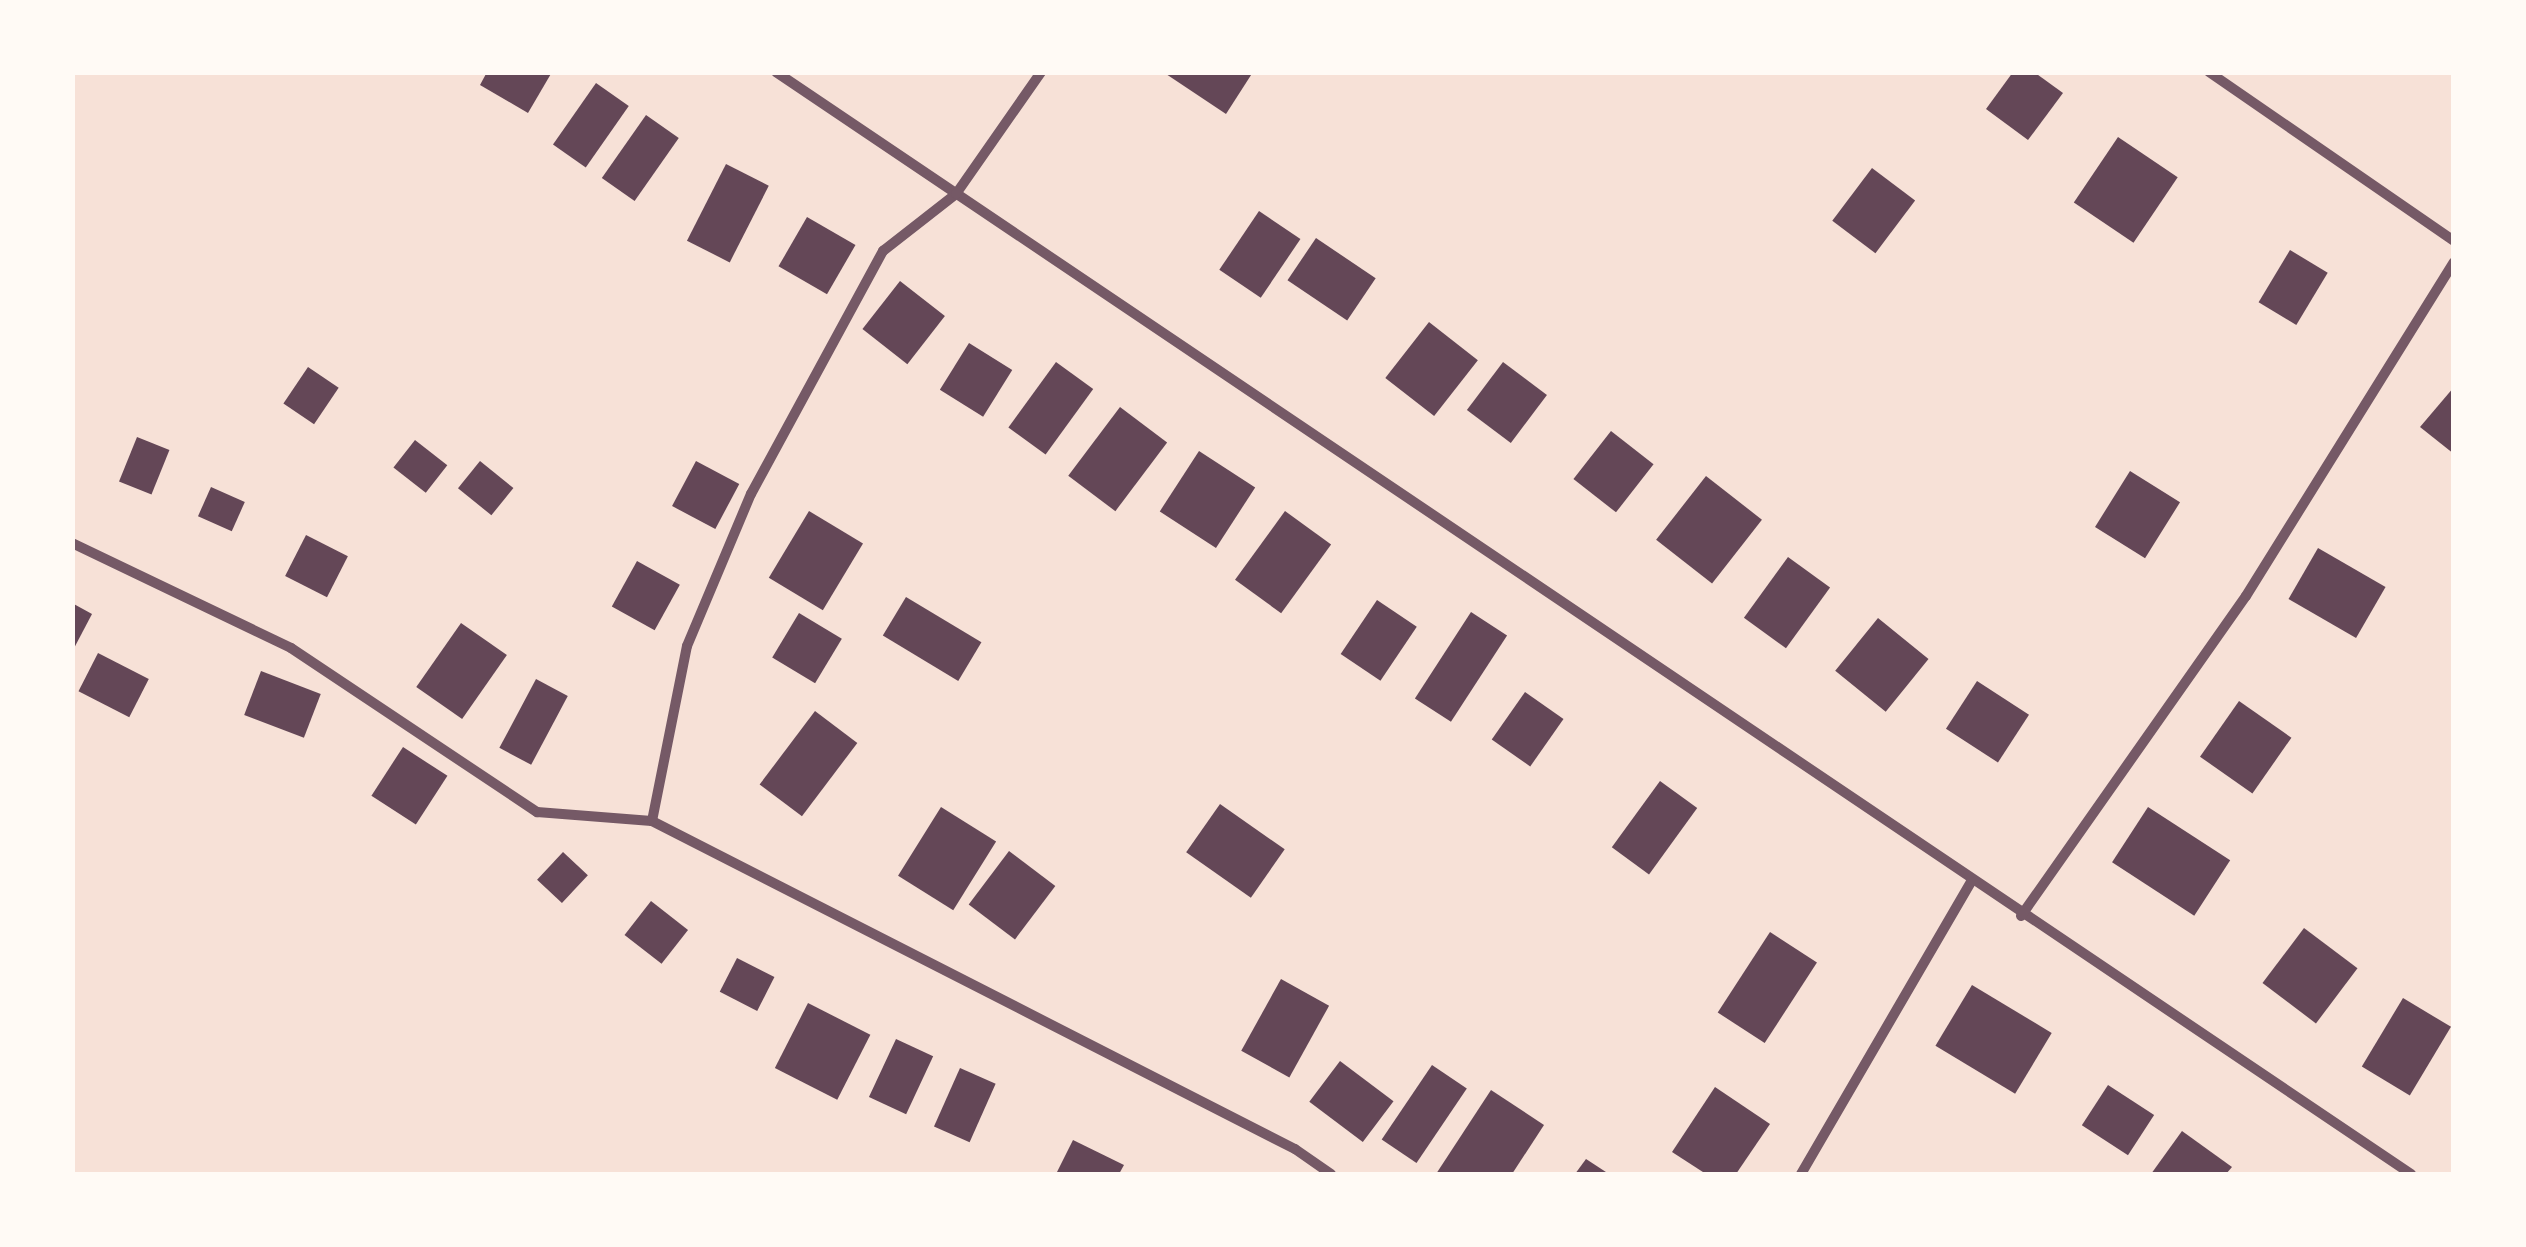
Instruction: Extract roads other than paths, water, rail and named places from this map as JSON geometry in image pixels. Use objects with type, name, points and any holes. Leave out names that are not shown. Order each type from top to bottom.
[{"type":"street","points":[[776,72],[2021,916],[2411,1174]]},
{"type":"street","points":[[652,821],[687,646],[750,494],[883,251],[956,194],[1041,72]]},
{"type":"street","points":[[2210,72],[2454,241]]},
{"type":"street","points":[[2021,916],[2246,596],[2454,262]]},
{"type":"street","points":[[72,543],[291,648],[537,812],[652,821],[1295,1148],[1331,1174]]},
{"type":"street","points":[[1801,1173],[1971,882]]}]
